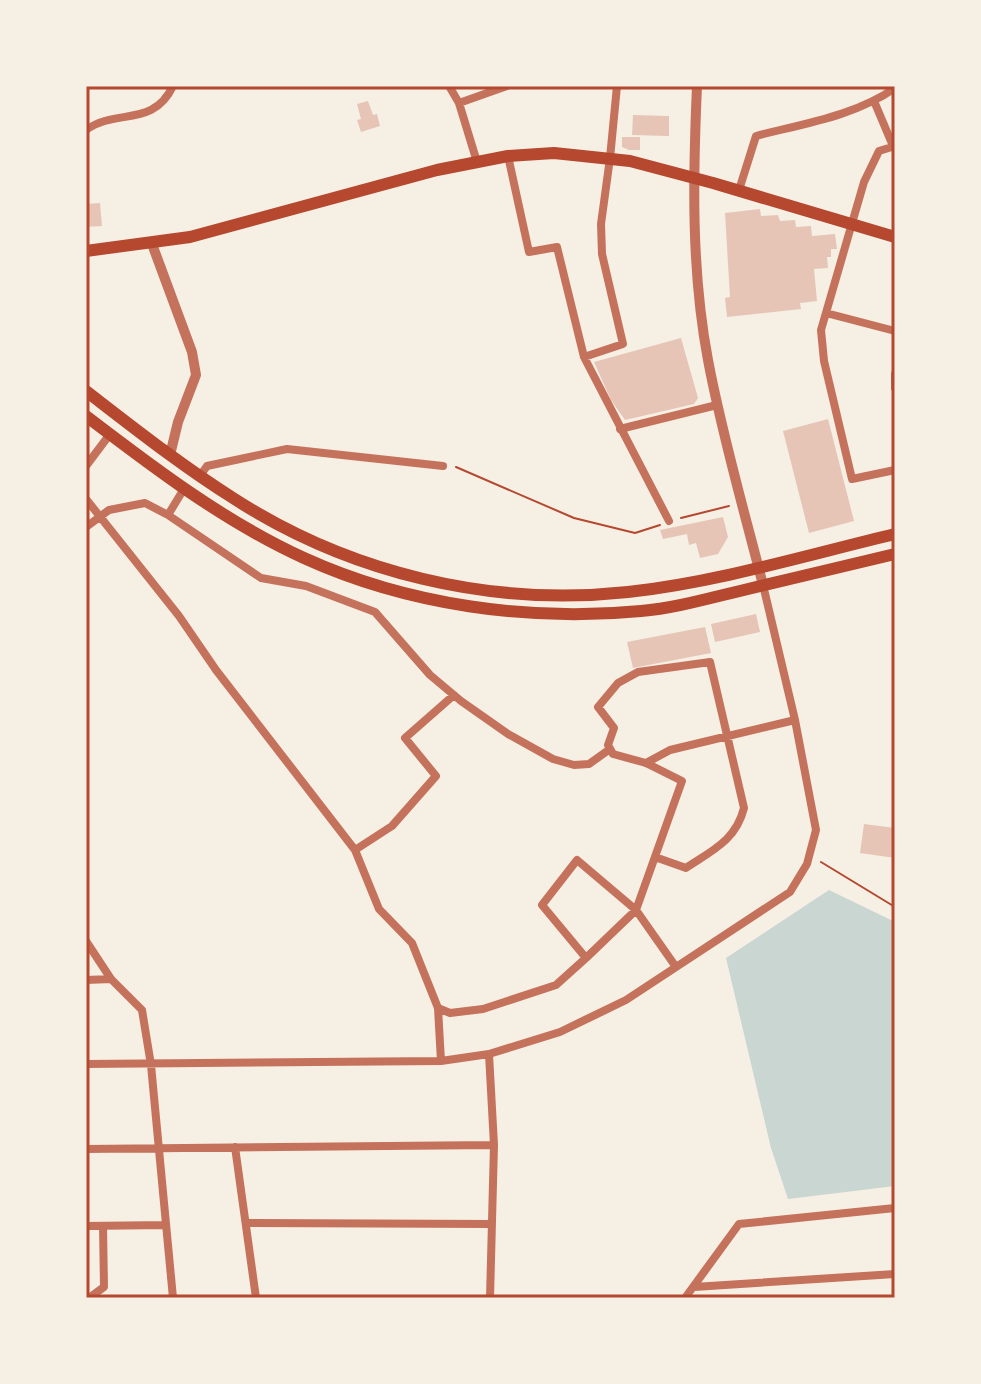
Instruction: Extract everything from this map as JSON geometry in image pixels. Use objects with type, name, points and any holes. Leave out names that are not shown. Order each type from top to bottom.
[{"type":"main road","points":[[86,251],[152,244],[223,229],[437,170],[508,156],[554,153],[610,158],[693,177],[895,237]]},
{"type":"main road","points":[[86,391],[170,455],[270,520],[315,543],[370,565],[434,582],[495,592],[627,592],[725,575],[895,534]]},
{"type":"main road","points":[[86,416],[224,514],[303,558],[356,579],[446,602],[530,613],[588,615],[644,611],[895,554]]},
{"type":"street","points":[[86,130],[94,124],[148,113],[165,101],[173,86]]},
{"type":"street","points":[[449,86],[459,103],[477,162]]},
{"type":"street","points":[[459,103],[507,86]]},
{"type":"street","points":[[584,357],[623,344],[602,254],[601,224],[617,86]]},
{"type":"street","points":[[86,1064],[441,1061],[489,1054],[560,1032],[626,1000],[790,892],[810,855],[816,830],[795,720],[717,405],[701,312],[693,177],[697,86]]},
{"type":"street","points":[[739,190],[756,136],[820,120],[874,101],[895,88]]},
{"type":"street","points":[[874,101],[894,146],[879,151],[864,182],[821,330],[824,361],[852,479],[895,470]]},
{"type":"street","points":[[508,156],[529,252],[557,247],[584,357],[669,521]]},
{"type":"street","points":[[152,244],[192,352],[196,375],[178,422],[170,455]]},
{"type":"street","points":[[826,313],[895,331]]},
{"type":"street","points":[[895,374],[895,388]]},
{"type":"street","points":[[620,429],[717,405]]},
{"type":"street","points":[[86,466],[110,434]]},
{"type":"street","points":[[200,476],[207,466],[229,459],[287,449],[443,466]]},
{"type":"street","points":[[168,515],[185,487]]},
{"type":"street","points":[[86,499],[179,616],[216,670],[355,850],[379,909],[412,943],[438,1008],[441,1061]]},
{"type":"street","points":[[86,527],[109,510],[145,503],[168,515],[261,578],[306,586],[375,612],[430,675],[454,695],[508,734],[553,759],[574,765],[589,764],[610,749]]},
{"type":"street","points":[[438,1008],[450,1013],[483,1009],[556,985],[636,910],[682,781],[646,763],[613,754],[608,745],[614,728],[598,707],[618,683],[638,672],[710,662],[744,808],[740,826],[723,843],[686,868],[655,857]]},
{"type":"street","points":[[355,850],[392,826],[436,776],[405,738],[454,695]]},
{"type":"street","points":[[646,763],[670,750],[795,720]]},
{"type":"street","points":[[586,958],[542,905],[577,860],[636,910],[676,967]]},
{"type":"street","points":[[86,941],[111,979],[142,1010],[160,1148],[173,1298]]},
{"type":"street","points":[[86,980],[111,979]]},
{"type":"street","points":[[489,1054],[494,1145],[490,1298]]},
{"type":"street","points":[[86,1149],[494,1145]]},
{"type":"street","points":[[235,1147],[256,1298]]},
{"type":"street","points":[[685,1298],[739,1224],[895,1208]]},
{"type":"street","points":[[246,1223],[491,1224]]},
{"type":"street","points":[[86,1226],[166,1225]]},
{"type":"street","points":[[89,1298],[104,1287],[103,1226]]},
{"type":"street","points":[[694,1287],[895,1274]]},
{"type":"path","points":[[443,466],[457,467],[574,518],[635,533],[742,503]]},
{"type":"path","points":[[810,855],[895,907]]},
{"type":"shaded area","points":[[829,890],[895,922],[895,1186],[788,1199],[771,1148],[726,958]]},
{"type":"building","points":[[368,101],[373,115],[377,114],[380,126],[361,132],[357,104]]},
{"type":"building","points":[[633,115],[669,116],[669,136],[632,135]]},
{"type":"building","points":[[622,137],[640,137],[640,150],[622,147]]},
{"type":"building","points":[[100,203],[102,226],[86,227],[86,204]]},
{"type":"building","points":[[760,209],[761,216],[778,215],[780,221],[795,220],[796,227],[811,226],[812,236],[835,234],[837,249],[831,249],[831,257],[827,257],[828,268],[814,269],[817,301],[800,303],[801,309],[727,317],[725,298],[730,297],[725,213]]},
{"type":"building","points":[[681,338],[698,398],[694,404],[625,420],[611,400],[594,362]]},
{"type":"building","points":[[828,419],[854,521],[809,533],[783,431]]},
{"type":"building","points":[[723,517],[728,537],[718,554],[700,558],[696,543],[689,545],[687,534],[663,539],[660,530]]},
{"type":"building","points":[[756,614],[760,632],[715,642],[711,624]]},
{"type":"building","points":[[705,627],[711,653],[633,668],[627,642]]},
{"type":"building","points":[[864,824],[895,828],[895,858],[860,853]]}]
